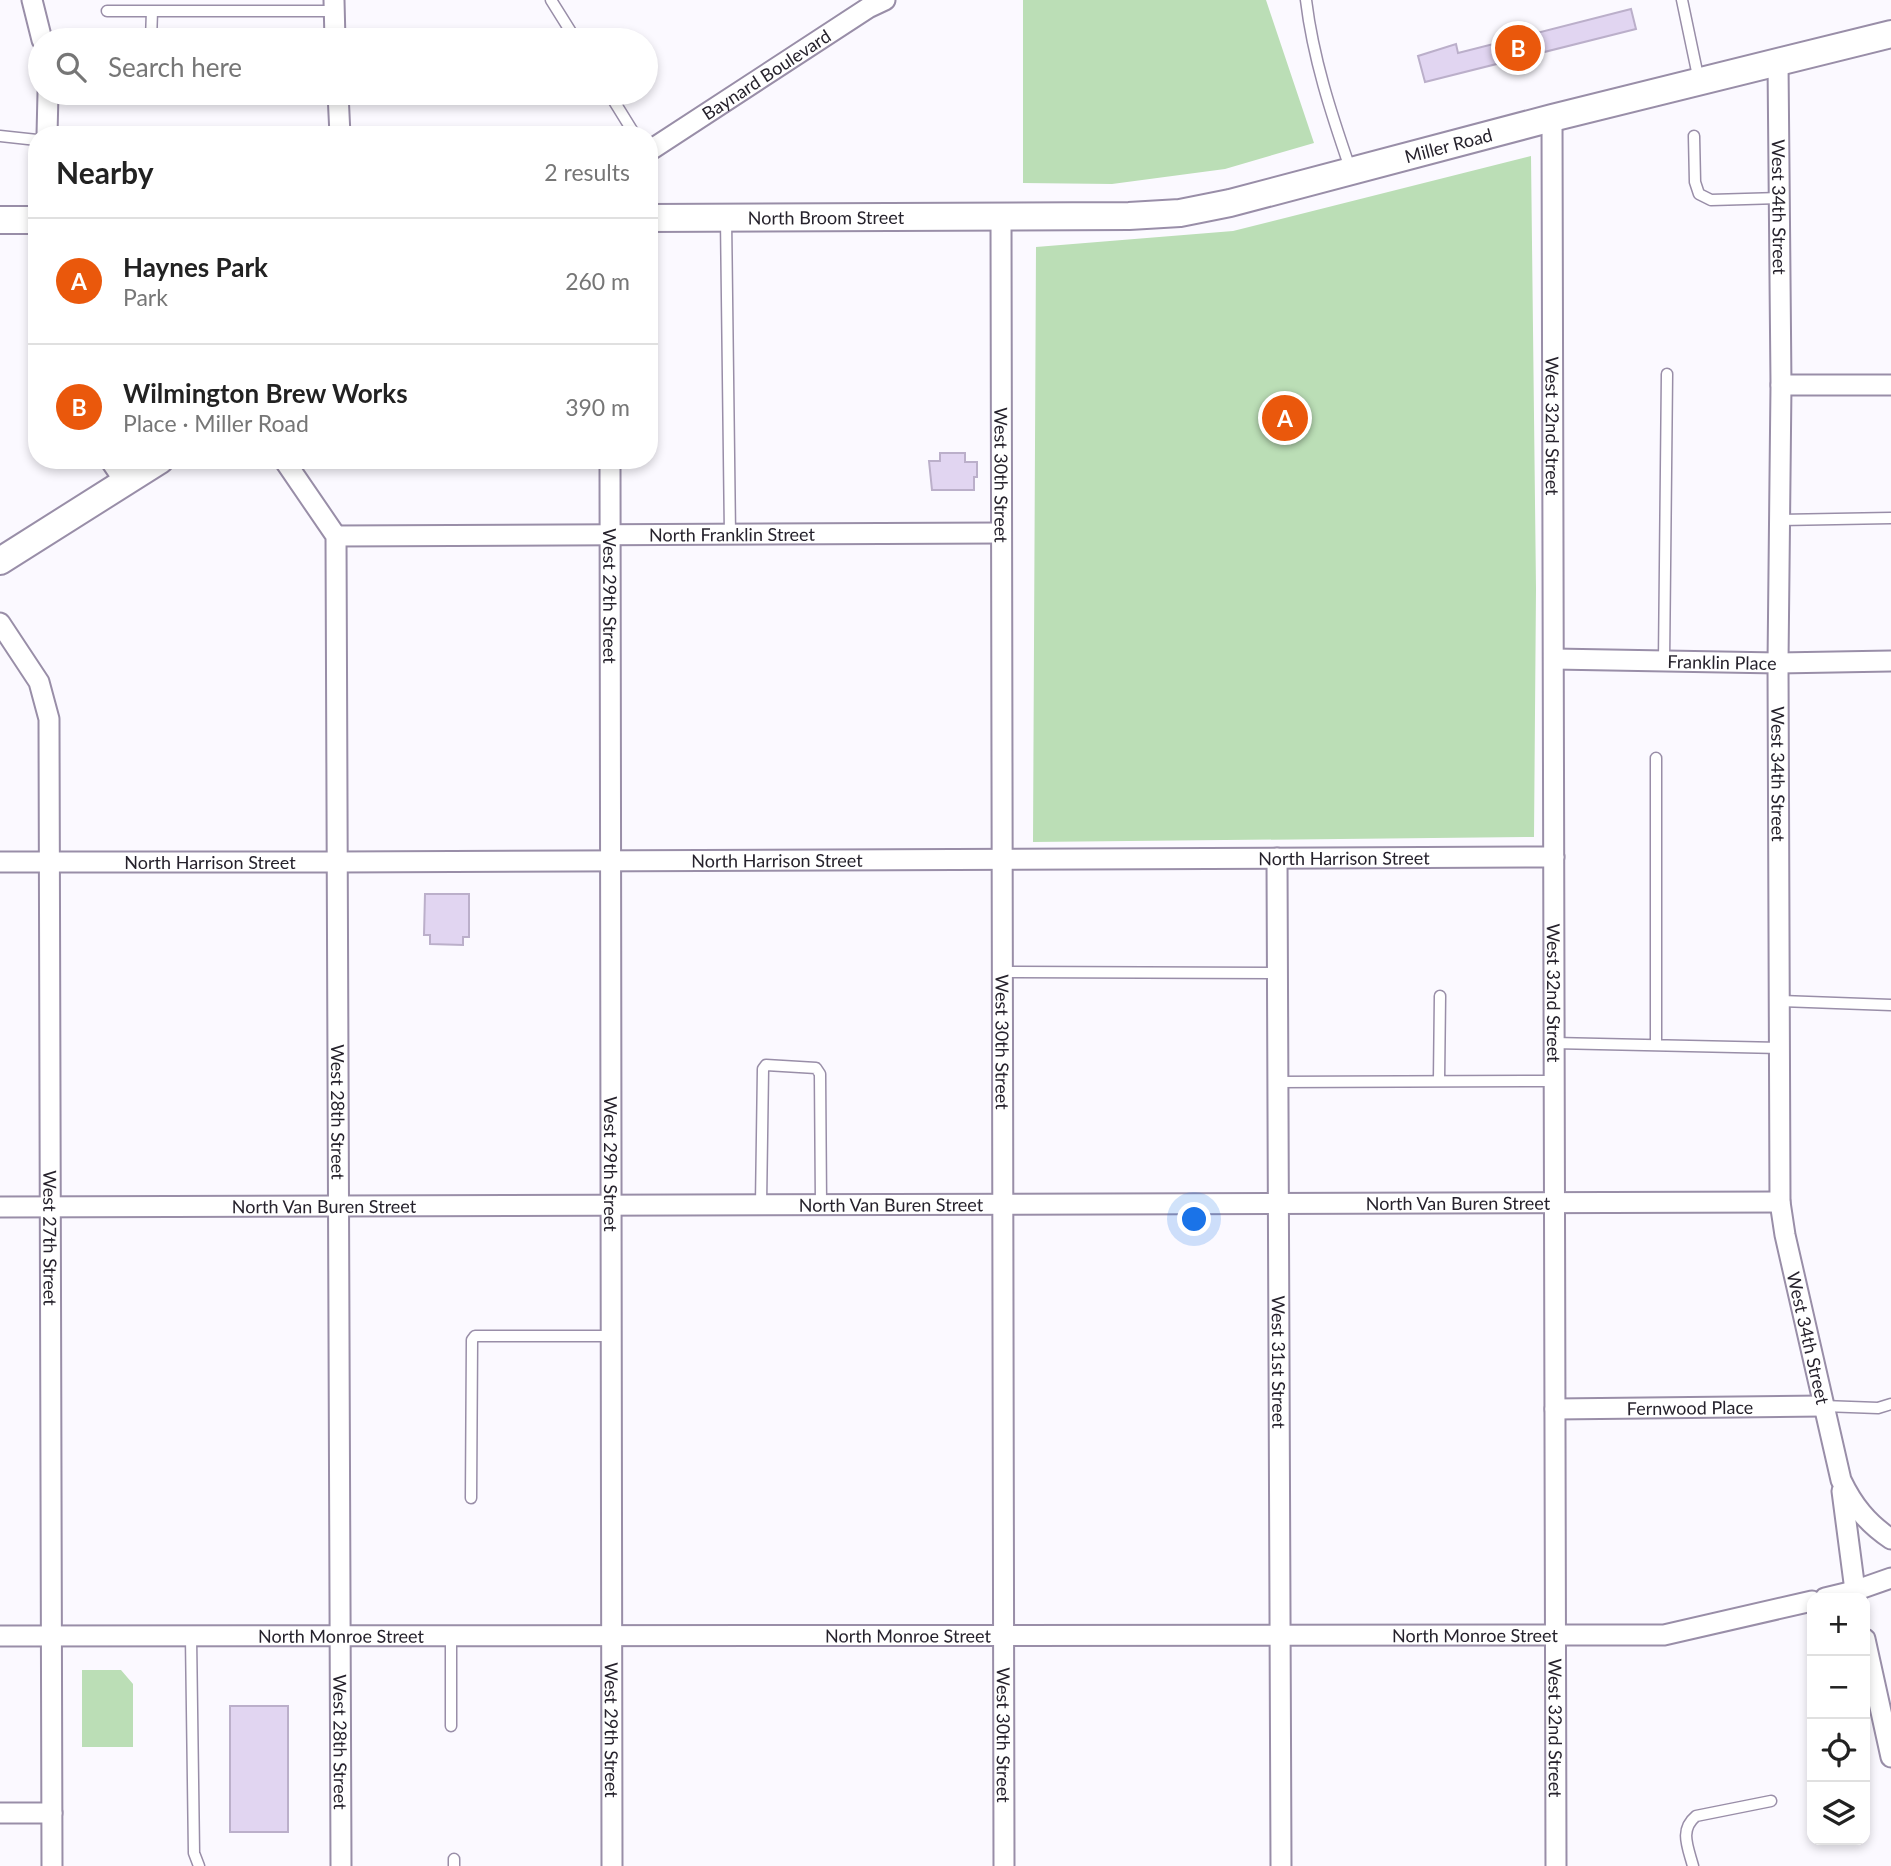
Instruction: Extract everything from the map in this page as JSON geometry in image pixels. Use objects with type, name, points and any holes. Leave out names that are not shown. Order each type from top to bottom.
[{"type":"street","points":[[32,0],[39,28]]},
{"type":"street","name":"Baynard Boulevard","points":[[658,145],[868,8],[885,0]]},
{"type":"street","points":[[334,6],[335,28]]},
{"type":"street","name":"Miller Road","points":[[1001,218],[1180,213],[1230,203],[1552,118],[1891,34]]},
{"type":"street","name":"West 34th Street","points":[[1778,62],[1782,384],[1778,663],[1780,1202],[1785,1235],[1841,1480],[1855,1593]]},
{"type":"street","points":[[47,126],[48,105]]},
{"type":"street","points":[[339,105],[340,126]]},
{"type":"street","name":"West 32nd Street","points":[[1552,118],[1556,1866]]},
{"type":"street","name":"North Broom Street","points":[[658,218],[1001,218]]},
{"type":"street","name":"West 30th Street","points":[[1001,218],[1004,1866]]},
{"type":"street","points":[[0,220],[28,220]]},
{"type":"street","points":[[1782,384],[1891,384]]},
{"type":"street","points":[[116,469],[125,482]]},
{"type":"street","points":[[0,561],[146,469]]},
{"type":"street","points":[[290,469],[337,536]]},
{"type":"street","name":"West 29th Street","points":[[610,469],[612,1866]]},
{"type":"street","name":"North Franklin Street","points":[[337,536],[1001,533]]},
{"type":"street","name":"West 28th Street","points":[[337,536],[341,1866]]},
{"type":"street","name":"West 27th Street","points":[[0,623],[39,682],[49,719],[52,1866]]},
{"type":"street","name":"Franklin Place","points":[[1554,659],[1778,663],[1891,661]]},
{"type":"street","name":"North Harrison Street","points":[[0,862],[1554,857]]},
{"type":"street","name":"West 31st Street","points":[[1277,858],[1281,1866]]},
{"type":"street","name":"North Van Buren Street","points":[[0,1207],[1780,1202]]},
{"type":"street","name":"Fernwood Place","points":[[1555,1409],[1823,1406]]},
{"type":"street","name":"West 34th Street","points":[[1841,1480],[1853,1504],[1883,1534]]},
{"type":"street","points":[[1859,1593],[1891,1578]]},
{"type":"street","name":"North Monroe Street","points":[[0,1636],[1664,1635],[1807,1602]]},
{"type":"street","points":[[1869,1656],[1891,1757]]},
{"type":"street","points":[[0,1813],[52,1813]]},
{"type":"lane","points":[[551,0],[568,28]]},
{"type":"lane","points":[[1306,0],[1323,88],[1351,172]]},
{"type":"lane","points":[[1682,0],[1699,82]]},
{"type":"lane","points":[[107,11],[334,6]]},
{"type":"lane","points":[[151,28],[152,11]]},
{"type":"lane","points":[[616,105],[629,126]]},
{"type":"lane","points":[[1694,135],[1695,182],[1699,194],[1711,200],[1780,198]]},
{"type":"lane","points":[[0,136],[28,140]]},
{"type":"lane","points":[[726,218],[730,535]]},
{"type":"lane","points":[[1664,662],[1667,374]]},
{"type":"lane","points":[[1780,520],[1891,518]]},
{"type":"lane","points":[[1656,758],[1656,1045]]},
{"type":"lane","points":[[1002,972],[1277,974]]},
{"type":"lane","points":[[1439,1080],[1440,996]]},
{"type":"lane","points":[[1781,1001],[1891,1005]]},
{"type":"lane","points":[[1554,1043],[1781,1048]]},
{"type":"lane","points":[[761,1204],[763,1069],[766,1065],[816,1068],[820,1074],[821,1204]]},
{"type":"lane","points":[[1278,1082],[1554,1081]]},
{"type":"lane","points":[[471,1498],[472,1340],[475,1336],[611,1336]]},
{"type":"lane","points":[[1823,1406],[1878,1408],[1891,1404]]},
{"type":"lane","points":[[191,1637],[194,1853],[199,1866]]},
{"type":"lane","points":[[451,1637],[451,1726]]},
{"type":"lane","points":[[1693,1866],[1685,1834],[1688,1822],[1696,1816],[1771,1801]]},
{"type":"green space","points":[[1023,0],[1266,0],[1314,143],[1225,169],[1112,184],[1023,183]]},
{"type":"green space","points":[[1531,156],[1536,589],[1534,837],[1033,842],[1036,247],[1233,231]]},
{"type":"green space","points":[[82,1670],[121,1670],[133,1684],[133,1747],[82,1747]]},
{"type":"building","points":[[1631,9],[1636,29],[1425,82],[1418,56],[1456,44],[1458,53]]},
{"type":"building","points":[[940,453],[965,453],[965,462],[977,462],[974,490],[932,490],[929,461],[940,461]]},
{"type":"building","points":[[425,894],[469,894],[469,937],[463,937],[463,945],[430,944],[430,935],[424,935]]},
{"type":"building","points":[[230,1706],[288,1706],[288,1832],[230,1832]]},
{"type":"place","name":"Wilmington Brew Works","points":[[1518,48]]},
{"type":"place","name":"Haynes Park","points":[[1285,418]]}]
